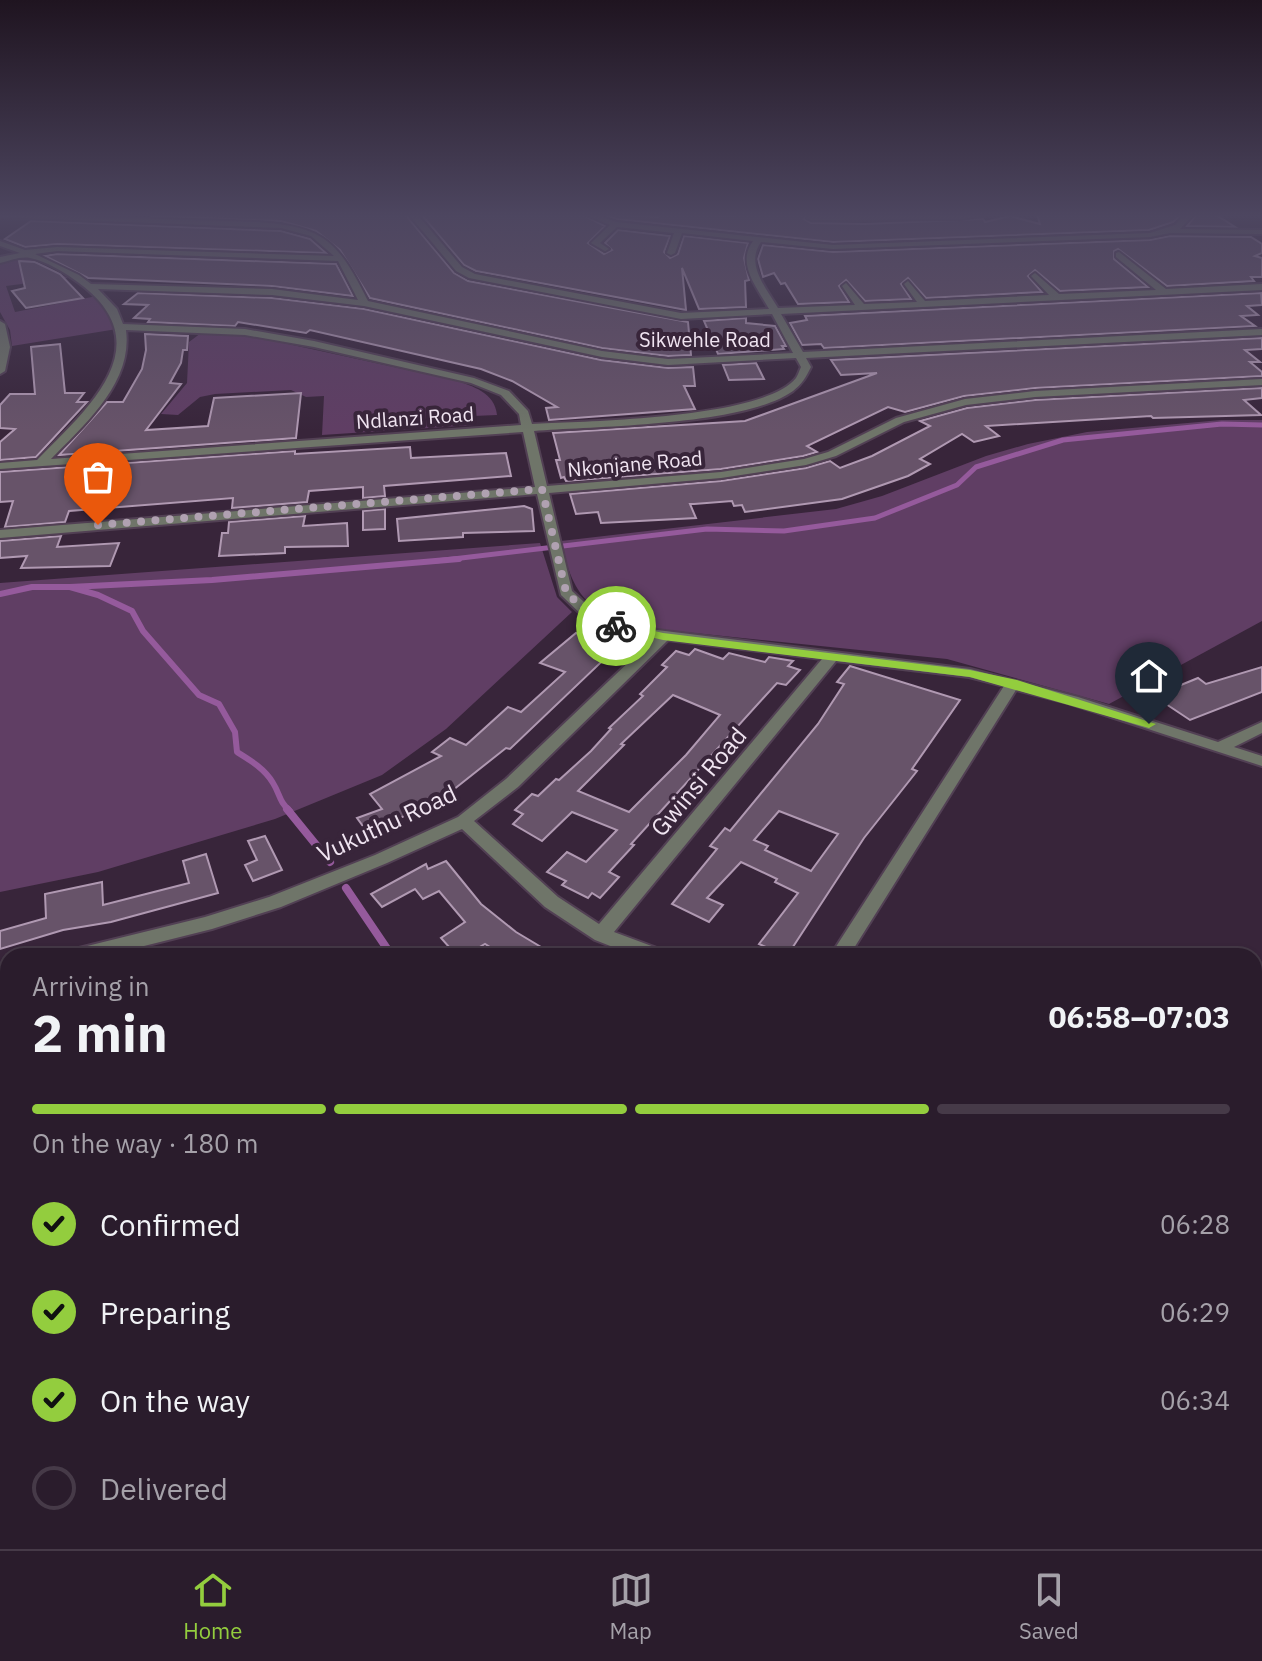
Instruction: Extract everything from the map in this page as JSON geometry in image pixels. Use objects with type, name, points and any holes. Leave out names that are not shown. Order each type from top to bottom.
[{"type":"street","points":[[41,462],[83,420],[109,386],[121,354],[121,327],[112,307],[92,286]]},
{"type":"street","name":"Sikwehle Road","points":[[101,286],[272,292],[364,303],[636,360],[690,362],[802,357],[1262,332]]},
{"type":"street","points":[[355,286],[364,303]]},
{"type":"street","points":[[518,286],[662,315],[1262,287]]},
{"type":"street","points":[[761,286],[802,357]]},
{"type":"street","points":[[846,286],[861,307]]},
{"type":"street","points":[[910,286],[923,304]]},
{"type":"street","points":[[1045,286],[1056,297]]},
{"type":"street","points":[[1157,286],[1164,292]]},
{"type":"street","points":[[0,324],[5,349],[0,371]]},
{"type":"street","points":[[121,327],[264,334],[457,375],[488,385],[515,400],[524,413],[566,592],[578,606],[604,622],[663,637],[905,664],[1013,683],[1262,761]]},
{"type":"street","name":"Ndlanzi Road","points":[[0,466],[680,417],[736,410],[796,383],[805,375],[802,357]]},
{"type":"street","name":"Nkonjane Road","points":[[0,534],[774,468],[832,454],[900,420],[924,412],[994,397],[1262,382]]},
{"type":"street","name":"Vukuthu Road","points":[[108,948],[206,924],[275,902],[464,821],[512,783],[663,637]]},
{"type":"street","name":"Gwinsi Road","points":[[601,935],[831,657]]},
{"type":"street","points":[[844,948],[1013,683]]},
{"type":"street","points":[[1220,747],[1262,727]]},
{"type":"street","points":[[464,821],[552,906],[629,948]]},
{"type":"shaded area","points":[[0,286],[6,286],[15,312],[97,296],[117,329],[12,346],[10,330],[0,312]]},
{"type":"shaded area","points":[[201,333],[256,337],[454,380],[488,396],[497,415],[473,416],[474,425],[322,435],[324,396],[306,397],[291,390],[215,394],[200,397],[178,415],[161,414],[187,383],[189,342]]},
{"type":"shaded area","points":[[1221,420],[1262,420],[1262,621],[1109,704],[947,659],[665,630],[623,621],[594,607],[583,596],[574,582],[561,541],[836,509],[882,496],[986,456],[1028,444],[1087,432]]},
{"type":"shaded area","points":[[540,543],[557,597],[572,612],[446,729],[382,775],[275,819],[98,872],[0,892],[0,583]]},
{"type":"building","points":[[72,286],[83,298],[26,308],[12,291]]},
{"type":"building","points":[[274,286],[348,286],[353,296]]},
{"type":"building","points":[[363,286],[496,286],[688,322],[691,355],[668,356],[602,348],[370,298]]},
{"type":"building","points":[[558,286],[684,286],[686,310]]},
{"type":"building","points":[[690,286],[745,286],[746,307],[699,309]]},
{"type":"building","points":[[787,286],[839,286],[849,302],[798,304]]},
{"type":"building","points":[[852,286],[903,286],[911,299],[865,301]]},
{"type":"building","points":[[915,286],[1037,286],[1042,292],[926,298]]},
{"type":"building","points":[[1054,286],[1147,286],[1060,291]]},
{"type":"building","points":[[138,293],[272,298],[364,309],[601,360],[668,368],[693,367],[695,386],[684,386],[695,409],[549,420],[546,408],[557,407],[512,381],[481,369],[310,330],[306,333],[238,322],[235,326],[148,322],[150,319],[134,318],[148,305],[124,304]]},
{"type":"building","points":[[1261,293],[1262,305],[1247,306],[1258,315],[1241,316],[1255,326],[824,348],[821,344],[802,345],[790,323],[807,320],[805,316]]},
{"type":"building","points":[[746,318],[746,323],[775,326],[786,346],[782,346],[784,349],[718,354],[704,321]]},
{"type":"building","points":[[145,334],[188,336],[187,350],[183,350],[181,363],[170,383],[181,384],[146,430],[208,426],[214,398],[301,393],[296,438],[59,455],[107,402],[123,402],[142,369]]},
{"type":"building","points":[[1262,338],[1262,349],[1245,350],[1260,362],[1250,362],[1262,372],[1262,376],[1035,388],[964,396],[905,412],[888,407],[807,446],[817,452],[803,456],[721,469],[566,481],[564,477],[561,478],[556,460],[560,460],[553,433],[745,421],[877,373],[841,375],[831,360]]},
{"type":"building","points":[[60,344],[65,393],[84,393],[77,402],[87,402],[36,457],[0,460],[0,442],[15,429],[0,428],[0,405],[10,394],[35,394],[31,347]]},
{"type":"building","points":[[756,363],[764,379],[729,380],[723,365]]},
{"type":"building","points":[[1262,388],[1262,398],[1244,400],[1261,415],[1151,416],[986,426],[999,436],[974,442],[962,434],[920,459],[930,464],[908,476],[842,499],[745,512],[742,505],[734,506],[732,501],[690,504],[696,518],[601,523],[598,512],[576,514],[570,494],[721,481],[806,468],[830,461],[840,468],[872,456],[930,426],[920,421],[967,408],[1035,400]]},
{"type":"building","points":[[410,447],[411,458],[506,453],[511,476],[384,486],[385,496],[363,498],[363,487],[309,491],[307,502],[232,508],[233,498],[69,511],[65,522],[5,527],[13,501],[0,502],[0,472],[295,451],[295,454]]},
{"type":"building","points":[[524,506],[532,509],[534,531],[463,533],[463,537],[399,541],[397,519]]},
{"type":"building","points":[[385,509],[385,529],[363,530],[363,511]]},
{"type":"building","points":[[305,516],[303,526],[347,523],[348,546],[285,547],[285,553],[219,556],[222,533],[228,533],[229,522]]},
{"type":"building","points":[[61,536],[57,547],[119,543],[110,566],[21,568],[27,556],[0,558],[0,541]]},
{"type":"building","points":[[576,633],[616,648],[510,749],[506,748],[443,798],[368,833],[357,818],[382,809],[370,794],[441,756],[432,752],[450,738],[466,745],[508,707],[521,712],[565,672],[540,663]]},
{"type":"building","points":[[695,649],[723,659],[729,653],[765,662],[769,657],[793,661],[788,666],[800,670],[786,685],[777,683],[631,844],[634,845],[609,872],[619,877],[600,898],[592,893],[588,898],[562,885],[566,881],[547,872],[567,852],[586,862],[617,830],[572,812],[542,841],[513,824],[523,814],[515,810],[532,794],[538,796],[556,779],[559,780],[591,751],[609,728],[643,696],[640,694],[667,667],[662,665],[676,651],[689,655]],"holes":[[[673,695],[720,715],[686,755],[629,812],[578,791],[624,745],[621,744]]]},
{"type":"building","points":[[850,666],[960,700],[912,769],[917,771],[864,838],[792,948],[768,948],[759,944],[798,893],[741,862],[707,898],[723,905],[709,922],[672,904],[717,849],[710,846],[725,828],[730,831],[818,724],[844,684],[837,682]],"holes":[[[779,811],[838,834],[811,871],[765,850],[768,846],[754,840]]]},
{"type":"building","points":[[1262,667],[1262,692],[1190,720],[1154,696],[1198,678],[1206,684]]},
{"type":"building","points":[[265,836],[282,870],[253,881],[245,865],[257,860],[248,841]]},
{"type":"building","points":[[206,854],[218,893],[0,948],[0,931],[46,918],[45,894],[102,882],[103,905],[189,883],[183,861]]},
{"type":"building","points":[[446,861],[481,904],[516,932],[543,948],[491,948],[485,944],[478,948],[450,948],[441,938],[465,922],[439,891],[423,899],[415,889],[382,907],[371,894],[426,864],[428,869]]},
{"type":"waterway","points":[[437,561],[707,529],[784,531],[875,518],[957,485],[976,467],[1063,440],[1222,424],[1262,425]]},
{"type":"waterway","points":[[437,561],[459,559]]},
{"type":"waterway","points":[[70,587],[212,580],[437,561]]},
{"type":"waterway","points":[[0,594],[32,587],[70,587]]},
{"type":"waterway","points":[[70,587],[98,595],[132,611],[143,631],[199,695],[219,704],[235,732],[237,752],[266,773],[290,811]]},
{"type":"waterway","points":[[287,809],[330,862]]},
{"type":"waterway","points":[[346,888],[387,948]]},
{"type":"way so far","points":[[98,525],[542,489],[566,592],[590,615],[616,626]]},
{"type":"route","points":[[616,626],[663,637],[970,673],[1149,724]]}]
